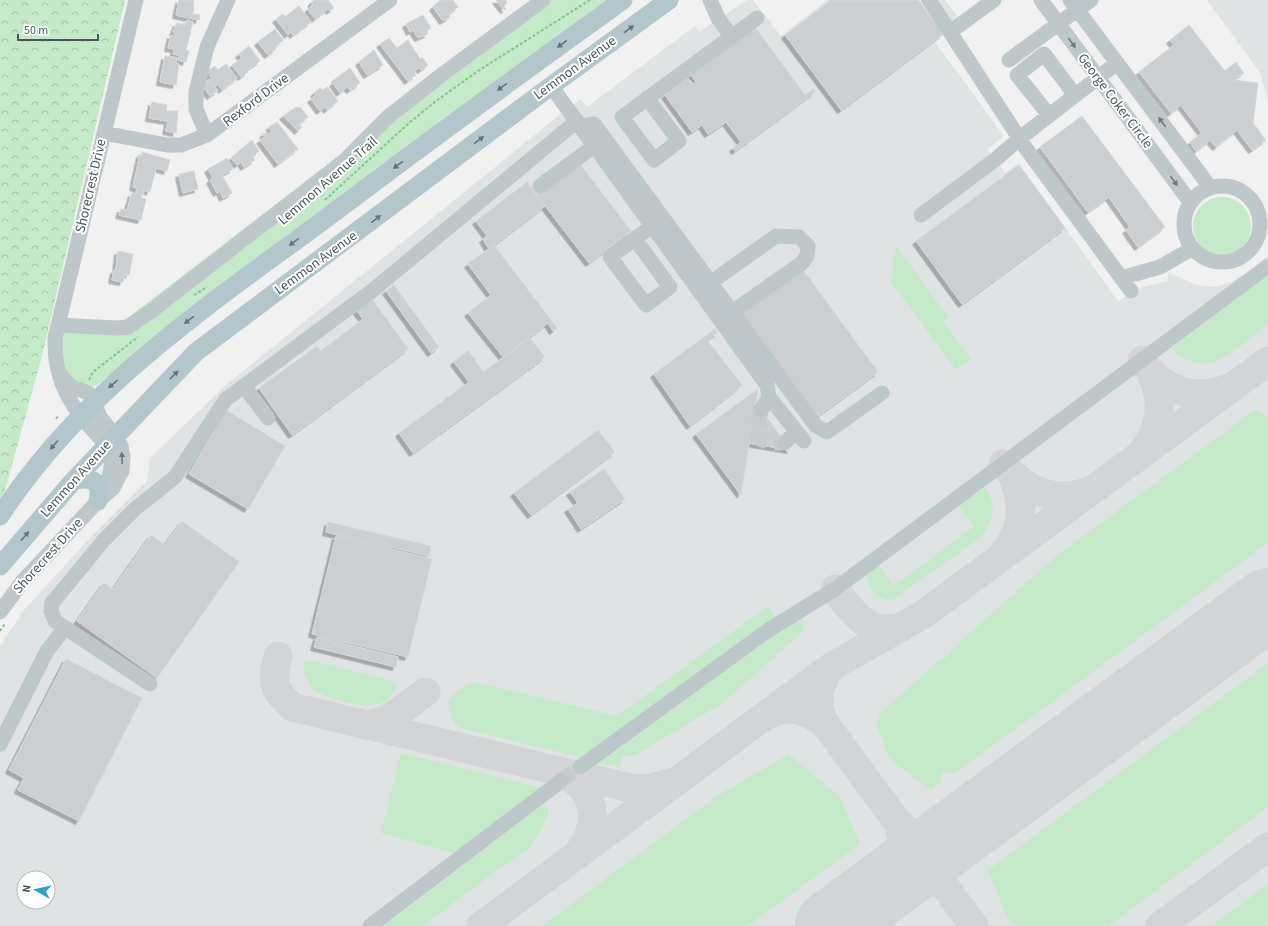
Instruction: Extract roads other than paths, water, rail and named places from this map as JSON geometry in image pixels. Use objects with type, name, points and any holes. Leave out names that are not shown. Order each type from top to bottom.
[{"type":"main road","name":"Lemmon Avenue","points":[[0,516],[42,459],[80,416],[91,394],[534,64],[623,0]]},
{"type":"main road","name":"Lemmon Avenue","points":[[0,566],[74,480],[196,352],[349,239],[551,86],[670,0]]},
{"type":"main road","points":[[534,64],[551,86]]},
{"type":"main road","points":[[74,480],[85,478],[93,480],[98,485],[100,493],[98,501]]},
{"type":"street","name":"Shorecrest Drive","points":[[0,612],[22,582],[98,501],[113,488],[122,471],[123,457],[121,446],[111,441],[80,416],[62,386],[55,350],[58,325],[136,0]]},
{"type":"street","points":[[207,135],[196,109],[196,92],[207,47],[228,0]]},
{"type":"street","name":"Rexford Drive","points":[[104,133],[167,145],[181,145],[207,135],[390,0]]},
{"type":"street","points":[[58,325],[116,328],[128,327],[150,312],[343,162],[388,117],[444,73],[543,0]]},
{"type":"street","points":[[710,0],[718,18],[731,36]]},
{"type":"street","points":[[929,0],[1020,138],[1131,291]]},
{"type":"street","points":[[950,32],[994,0]]},
{"type":"street","name":"George Coker Circle","points":[[1041,0],[1190,202]]},
{"type":"street","points":[[1009,60],[1058,24],[1080,4]]},
{"type":"street","name":"George Coker Circle","points":[[1080,4],[1117,63],[1210,187]]},
{"type":"street","points":[[647,98],[757,18]]},
{"type":"street","points":[[1049,115],[1017,75],[1044,54],[1075,95]]},
{"type":"street","points":[[921,215],[996,159],[1020,138],[1117,63]]},
{"type":"street","points":[[551,86],[767,385],[769,397],[800,436],[785,442]]},
{"type":"street","points":[[150,684],[55,622],[51,611],[52,603],[104,540],[130,514],[175,477],[226,399],[374,290],[578,124],[594,124],[816,426],[827,432],[882,393]]},
{"type":"street","points":[[1158,159],[1178,143]]},
{"type":"street","points":[[540,186],[594,146]]},
{"type":"street","points":[[1223,185],[1235,188],[1248,196],[1255,204],[1259,217],[1259,231],[1250,250],[1230,261],[1220,262],[1207,259],[1193,248],[1186,237],[1184,222],[1190,202],[1210,187],[1223,185]]},
{"type":"street","points":[[634,239],[652,226]]},
{"type":"street","points":[[710,283],[776,236],[799,237],[808,246],[807,256],[802,263],[732,312]]},
{"type":"street","points":[[1121,278],[1160,267],[1193,248]]},
{"type":"street","points":[[580,767],[767,631],[835,589],[1268,266]]},
{"type":"street","name":"Shorecrest Drive","points":[[59,373],[70,386],[91,394],[111,441]]},
{"type":"street","points":[[244,386],[268,418]]},
{"type":"street","points":[[761,410],[769,397]]},
{"type":"street","points":[[0,744],[47,651],[65,628]]},
{"type":"street","points":[[370,926],[562,781]]},
{"type":"tunnel","points":[[761,410],[757,431],[758,438],[771,443],[785,442]]},
{"type":"tunnel","points":[[561,781],[580,767]]}]
